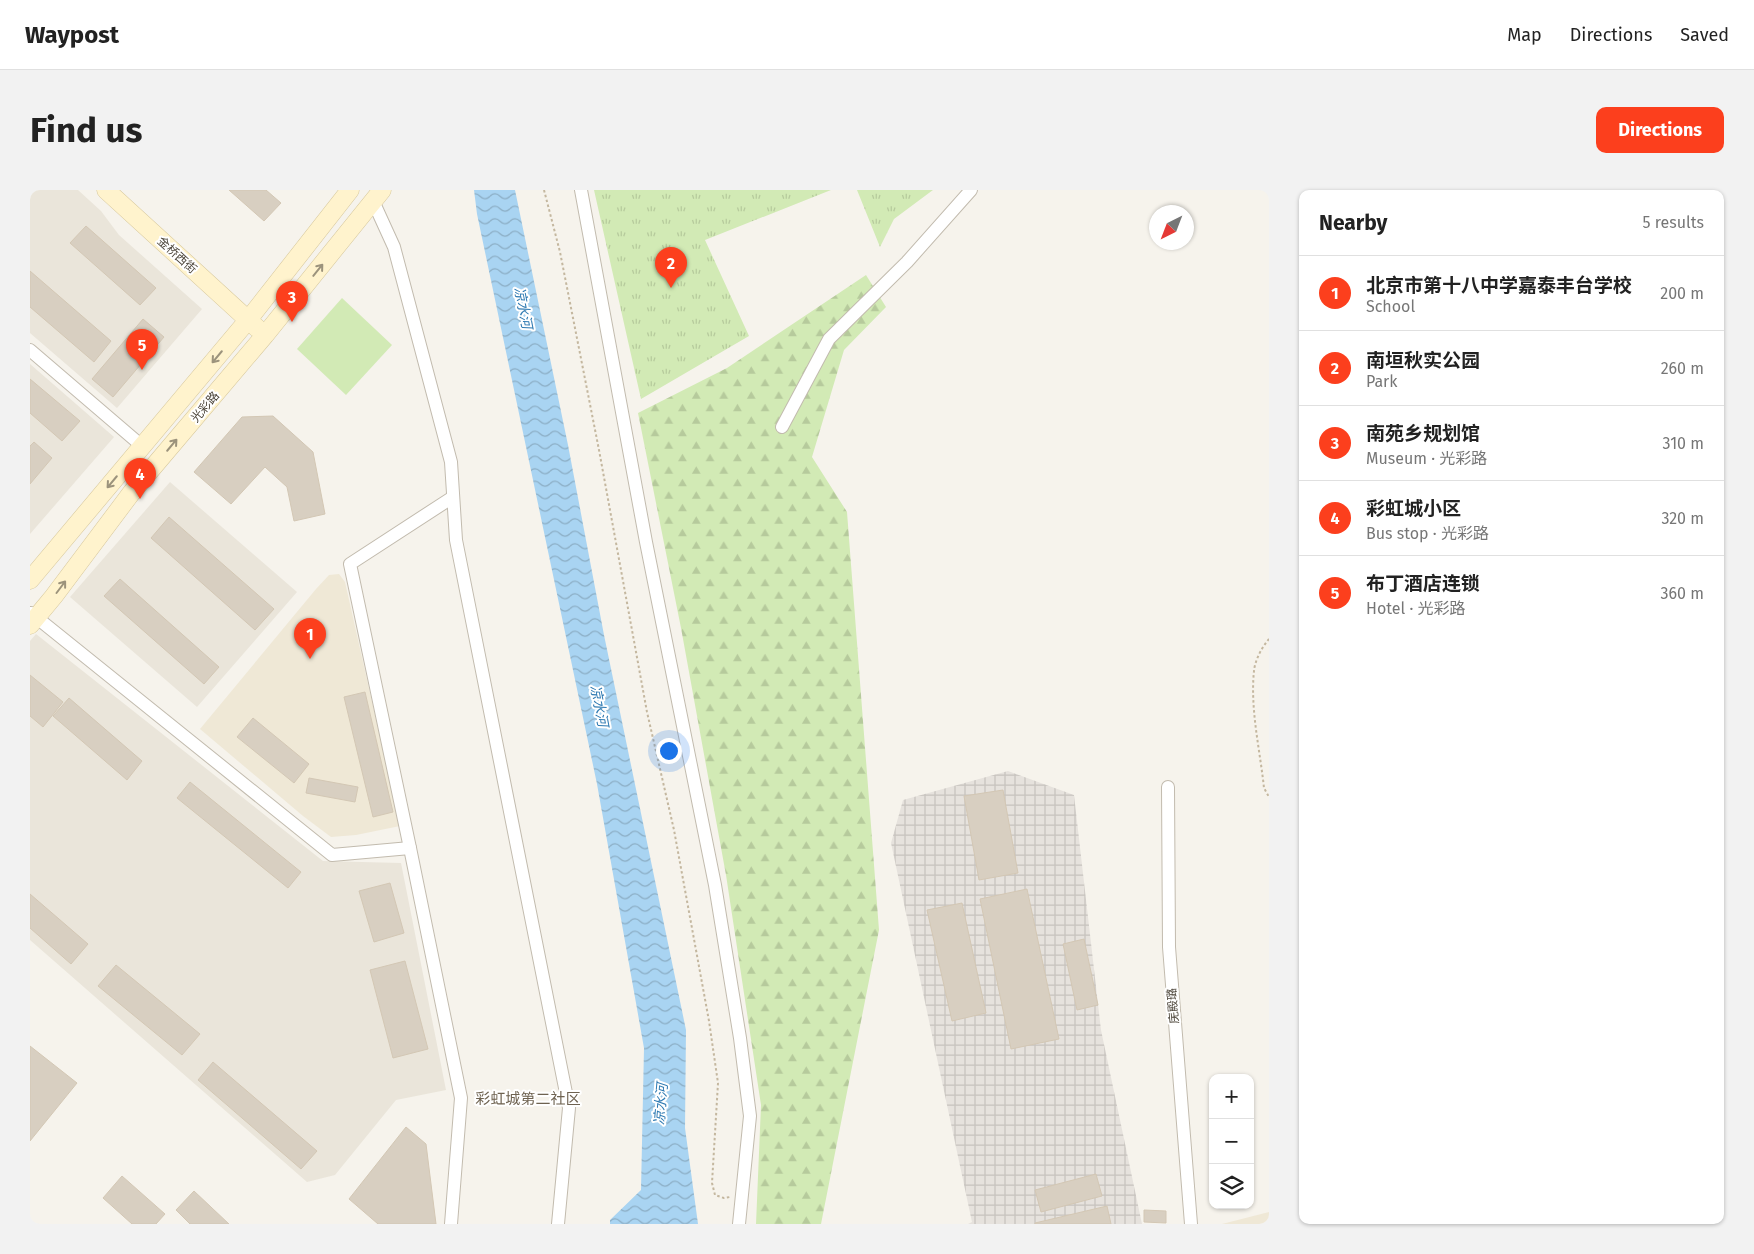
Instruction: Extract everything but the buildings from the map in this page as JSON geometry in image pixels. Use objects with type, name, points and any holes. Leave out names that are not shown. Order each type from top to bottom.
[{"type":"main road","name":"金桥西街","points":[[106,190],[265,335]]},
{"type":"main road","name":"光彩路","points":[[30,580],[248,320],[350,190]]},
{"type":"main road","name":"光彩路","points":[[32,618],[132,492],[265,335],[377,195]]},
{"type":"street","points":[[581,190],[646,542],[715,885],[740,1038],[750,1116],[739,1224]]},
{"type":"street","points":[[782,427],[828,339],[906,262],[970,190]]},
{"type":"street","points":[[377,195],[394,247],[451,462],[456,540],[569,1108],[558,1224]]},
{"type":"street","points":[[30,350],[142,446]]},
{"type":"street","points":[[452,1224],[461,1098],[350,564],[453,497]]},
{"type":"street","points":[[32,618],[332,855],[410,848]]},
{"type":"street","name":"庑殿璐","points":[[1168,787],[1168,947],[1191,1224]]},
{"type":"path","points":[[544,190],[560,252],[596,431],[647,712],[674,830],[709,1021],[718,1083],[712,1183],[715,1195],[724,1198],[742,1196]]},
{"type":"path","points":[[1269,639],[1262,646],[1254,669],[1254,705],[1264,788],[1269,797]]},
{"type":"shaded area","points":[[30,190],[78,190],[101,211],[119,235],[202,309],[117,408],[30,333]]},
{"type":"shaded area","points":[[30,364],[114,437],[30,534]]},
{"type":"shaded area","points":[[170,482],[297,592],[197,707],[70,597]]},
{"type":"shaded area","points":[[339,574],[345,582],[400,826],[356,835],[331,837],[303,816],[200,729],[316,589],[329,575]]},
{"type":"shaded area","points":[[36,634],[323,861],[401,863],[446,1090],[396,1100],[335,1175],[307,1182],[30,940],[30,641]]},
{"type":"shaded area","points":[[1008,771],[1074,795],[1101,1030],[1142,1224],[968,1224],[972,1222],[891,843],[903,800]]},
{"type":"shaded area","points":[[1269,1212],[1269,1224],[1222,1224]]},
{"type":"green space","points":[[594,190],[831,190],[705,240],[749,336],[641,399]]},
{"type":"green space","points":[[857,190],[933,190],[894,219],[880,247]]},
{"type":"green space","points":[[866,275],[886,307],[844,350],[812,457],[847,512],[879,930],[821,1224],[756,1224],[761,1105],[726,875],[681,628],[638,413],[727,368]]},
{"type":"green space","points":[[342,298],[392,345],[346,395],[297,349]]},
{"type":"water","name":"凉水河","points":[[474,190],[515,190],[568,445],[604,635],[686,1030],[685,1128],[698,1224],[610,1224],[610,1220],[641,1190],[644,1048],[597,784],[477,214]]},
{"type":"place","name":"南垣秋实公园","points":[[671,288]]},
{"type":"place","name":"南苑乡规划馆","points":[[292,322]]},
{"type":"place","name":"布丁酒店连锁","points":[[142,370]]},
{"type":"place","name":"彩虹城小区","points":[[140,499]]},
{"type":"place","name":"北京市第十八中学嘉泰丰台学校","points":[[310,659]]},
{"type":"district","name":"彩虹城第二社区","points":[[528,1099]]}]
